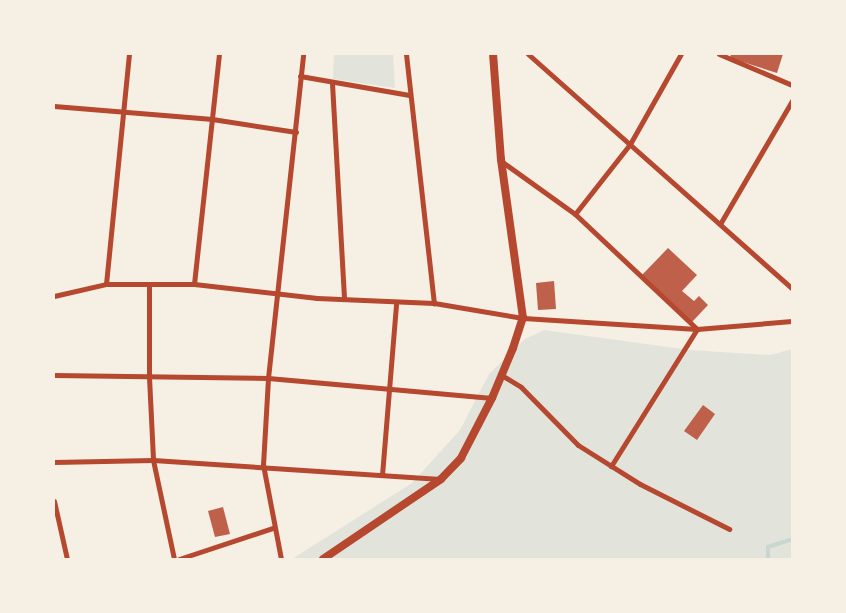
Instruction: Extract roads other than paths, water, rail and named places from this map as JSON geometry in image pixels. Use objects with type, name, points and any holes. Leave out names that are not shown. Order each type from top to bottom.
[{"type":"street","points":[[106,284],[129,54]]},
{"type":"street","points":[[194,284],[219,54]]},
{"type":"street","points":[[281,559],[273,528],[263,465],[268,378],[303,54]]},
{"type":"street","points":[[406,54],[434,304]]},
{"type":"street","points":[[322,559],[441,479],[461,458],[503,376],[523,318],[501,160],[493,54]]},
{"type":"street","points":[[528,54],[792,288]]},
{"type":"street","points":[[575,214],[630,144],[681,54]]},
{"type":"street","points":[[719,54],[792,85]]},
{"type":"street","points":[[300,76],[332,83],[409,94]]},
{"type":"street","points":[[332,83],[344,298]]},
{"type":"street","points":[[720,224],[792,101]]},
{"type":"street","points":[[54,106],[212,119],[296,132]]},
{"type":"street","points":[[501,160],[575,214],[697,329]]},
{"type":"street","points":[[54,296],[106,284],[149,286],[194,284],[396,303],[434,304],[523,318],[697,329],[792,321]]},
{"type":"street","points":[[149,286],[149,377],[153,460],[174,559]]},
{"type":"street","points":[[382,475],[396,303]]},
{"type":"street","points":[[611,466],[697,329]]},
{"type":"street","points":[[54,375],[268,378],[389,387],[492,398]]},
{"type":"street","points":[[503,376],[521,387],[578,444],[611,466],[729,529]]},
{"type":"street","points":[[54,462],[153,460],[263,465],[441,479]]},
{"type":"street","points":[[54,501],[67,559]]},
{"type":"street","points":[[179,559],[273,528]]},
{"type":"waterway","points":[[768,559],[768,547],[792,539]]}]
